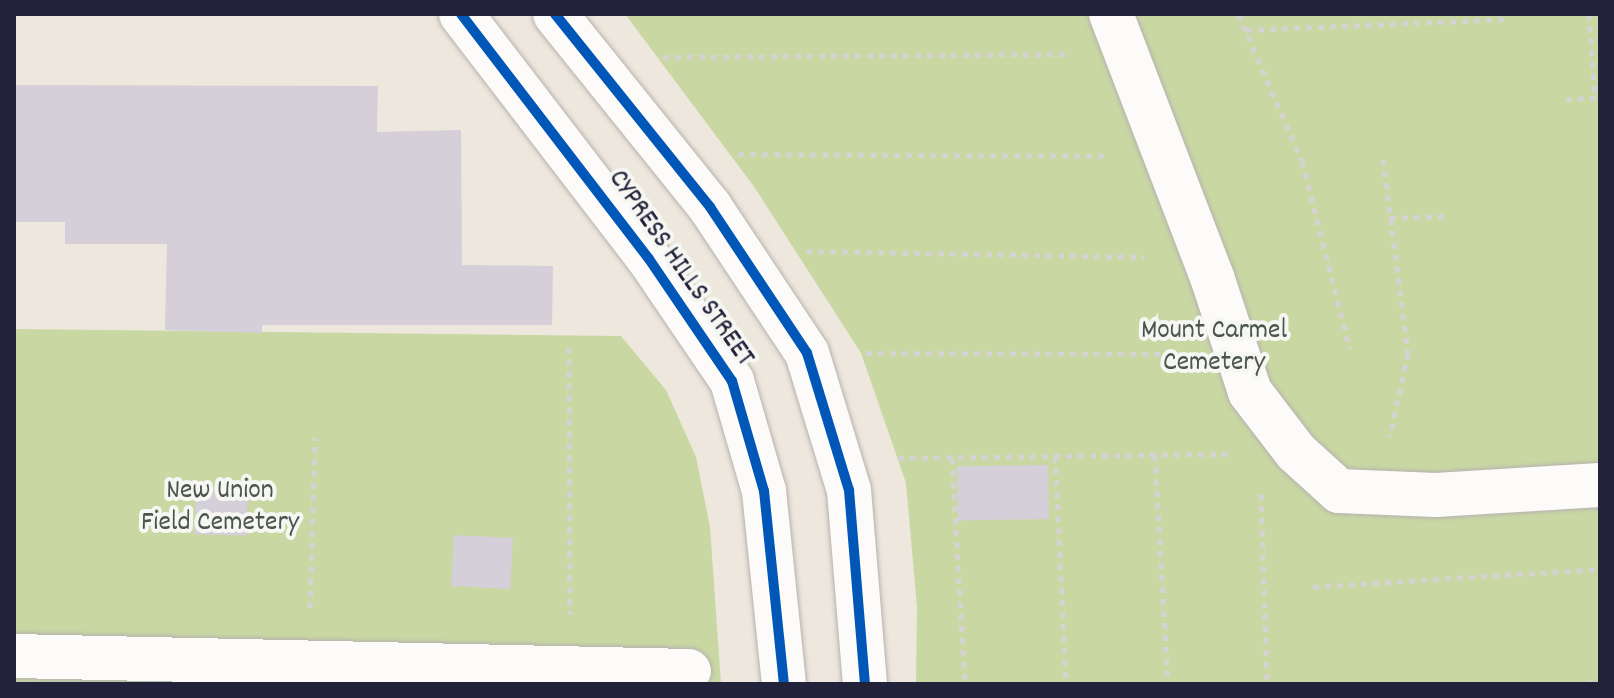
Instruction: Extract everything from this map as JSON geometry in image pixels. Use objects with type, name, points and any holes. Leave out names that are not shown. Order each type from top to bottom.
[{"type":"street","name":"CYPRESS HILLS STREET","points":[[461,14],[649,259],[732,381],[764,491],[784,684]]},
{"type":"street","name":"CYPRESS HILLS STREET","points":[[555,14],[710,207],[807,353],[849,490],[865,684]]},
{"type":"street","points":[[1111,14],[1205,258],[1250,392],[1278,453],[1339,491],[1436,495],[1600,485]]},
{"type":"street","points":[[14,656],[689,671]]},
{"type":"path","points":[[1238,14],[1302,161],[1350,349]]},
{"type":"path","points":[[1566,99],[1598,98],[1589,14]]},
{"type":"path","points":[[1246,30],[1510,19]]},
{"type":"path","points":[[658,57],[1126,54]]},
{"type":"path","points":[[729,153],[1165,157]]},
{"type":"path","points":[[1378,493],[1408,353],[1383,159]]},
{"type":"path","points":[[1390,218],[1444,216]]},
{"type":"path","points":[[795,251],[1205,258]]},
{"type":"path","points":[[569,347],[570,669]]},
{"type":"path","points":[[861,353],[1237,354]]},
{"type":"path","points":[[308,663],[315,437]]},
{"type":"path","points":[[897,458],[1278,453],[1267,684]]},
{"type":"path","points":[[1155,455],[1168,684]]},
{"type":"path","points":[[1055,456],[1066,684]]},
{"type":"path","points":[[952,458],[965,684]]},
{"type":"path","points":[[1313,587],[1600,569]]},
{"type":"path","points":[[1563,684],[1600,682]]},
{"type":"green space","name":"Mount Carmel Cemetery","points":[[625,14],[1600,14],[1600,684],[916,684],[917,607],[906,483],[861,353],[755,188]]},
{"type":"green space","name":"New Union Field Cemetery","points":[[14,329],[621,336],[666,390],[696,457],[710,527],[721,684],[14,684]]},
{"type":"building","points":[[14,85],[378,86],[377,132],[461,130],[462,265],[553,266],[552,325],[262,325],[262,333],[165,330],[167,244],[65,244],[65,222],[15,222]]},
{"type":"building","points":[[1048,465],[1049,519],[958,521],[957,467]]},
{"type":"building","points":[[196,487],[248,489],[246,536],[194,534]]},
{"type":"building","points":[[454,535],[513,538],[510,589],[451,586]]},
{"type":"cycle path","points":[[461,14],[649,259],[732,381],[764,491],[784,684]]},
{"type":"cycle path","points":[[555,14],[710,207],[807,353],[849,490],[865,684]]}]
